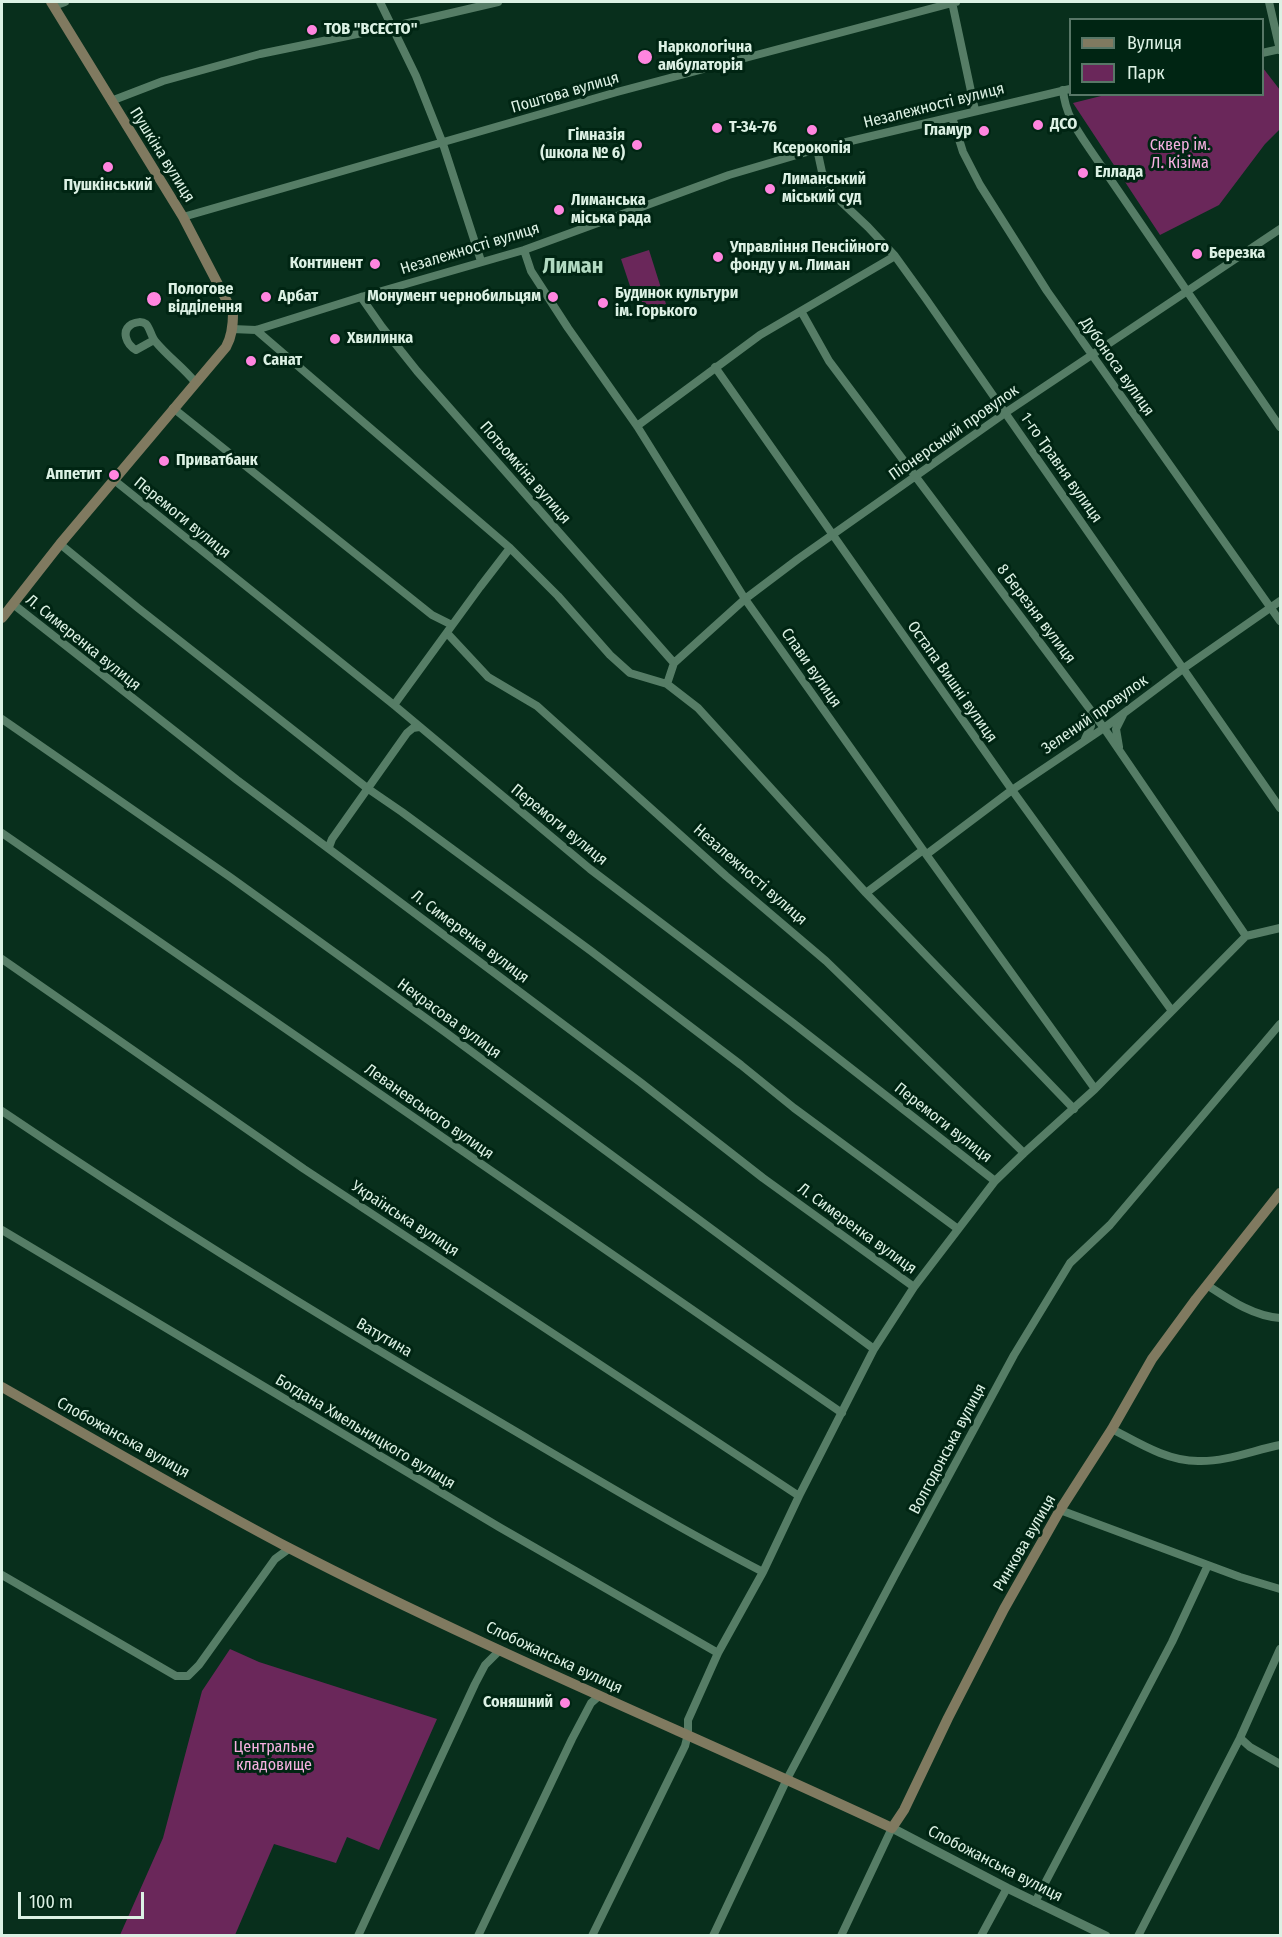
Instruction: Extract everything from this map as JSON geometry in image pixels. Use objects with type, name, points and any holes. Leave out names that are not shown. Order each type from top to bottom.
[{"type":"main road","name":"Пушкіна вулиця","points":[[53,4],[183,217],[233,313],[232,329]]},
{"type":"main road","points":[[2,618],[60,544],[226,347],[232,329]]},
{"type":"main road","name":"Ринкова вулиця","points":[[892,1828],[901,1816],[1004,1609],[1060,1510],[1112,1429],[1152,1359],[1252,1226],[1281,1193]]},
{"type":"main road","name":"Слобожанська вулиця","points":[[2,1387],[290,1548],[500,1650],[892,1828]]},
{"type":"street","points":[[53,4],[65,2]]},
{"type":"street","points":[[380,2],[416,76],[443,144],[481,261]]},
{"type":"street","points":[[111,101],[163,81],[261,54],[498,2]]},
{"type":"street","points":[[953,2],[975,111]]},
{"type":"street","name":"Поштова вулиця","points":[[183,217],[628,89],[953,2]]},
{"type":"street","points":[[1264,53],[1280,50],[1269,2]]},
{"type":"street","points":[[1067,90],[1064,105],[1069,118],[1281,427]]},
{"type":"street","name":"Незалежності вулиця","points":[[232,329],[256,330],[524,250],[729,175],[817,149],[1067,90]]},
{"type":"street","name":"Дубоноса вулиця","points":[[952,117],[963,152],[980,185],[1047,291],[1281,621]]},
{"type":"street","name":"1-го Травня вулиця","points":[[817,149],[822,172],[834,195],[895,256],[1281,808]]},
{"type":"street","name":"Піонерський провулок","points":[[667,684],[674,663],[746,599],[831,535],[1005,412],[1281,229]]},
{"type":"street","name":"Слави вулиця","points":[[524,250],[531,271],[637,426],[746,599],[1095,1089]]},
{"type":"street","points":[[637,426],[760,335],[895,256]]},
{"type":"street","name":"Потьомкіна вулиця","points":[[361,297],[417,371],[674,663]]},
{"type":"street","name":"8 Березня вулиця","points":[[801,311],[829,361],[1089,707],[1246,936]]},
{"type":"street","points":[[256,330],[510,548],[558,596],[610,655],[630,673],[667,684],[698,708],[866,893],[1074,1108]]},
{"type":"street","points":[[154,340],[195,382]]},
{"type":"street","name":"Остапа Вишні вулиця","points":[[715,367],[831,535],[1172,1011]]},
{"type":"street","name":"Незалежності вулиця","points":[[173,408],[449,629],[488,677],[537,706],[717,868],[826,961],[1023,1153]]},
{"type":"street","name":"Перемоги вулиця","points":[[114,480],[394,705],[590,869],[784,1016],[995,1181]]},
{"type":"street","points":[[60,544],[367,788],[591,951],[794,1108],[958,1229]]},
{"type":"street","points":[[394,705],[510,548]]},
{"type":"street","name":"Зелений провулок","points":[[866,893],[1104,728],[1184,668],[1281,601]]},
{"type":"street","name":"Л. Симеренка вулиця","points":[[13,604],[176,734],[631,1075],[763,1178],[914,1287]]},
{"type":"street","points":[[1082,742],[1088,736],[1091,726],[1089,707]]},
{"type":"street","points":[[1120,751],[1116,729],[1124,712]]},
{"type":"street","name":"Некрасова вулиця","points":[[2,719],[239,884],[874,1349]]},
{"type":"street","points":[[328,847],[407,733],[419,727]]},
{"type":"street","name":"Леваневського вулиця","points":[[2,833],[842,1413]]},
{"type":"street","points":[[592,1935],[685,1746],[688,1720],[718,1653],[763,1572],[874,1349],[914,1287],[995,1181],[1023,1153],[1095,1089],[1246,936],[1281,928]]},
{"type":"street","name":"Українська вулиця","points":[[2,959],[304,1169],[799,1496]]},
{"type":"street","name":"Волгодонська вулиця","points":[[713,1935],[787,1779],[1014,1355],[1070,1263],[1110,1225],[1281,1024]]},
{"type":"street","name":"Ватутина","points":[[2,1111],[175,1226],[345,1331],[562,1459],[763,1572]]},
{"type":"street","name":"Богдана Хмельницкого вулиця","points":[[2,1230],[479,1515],[718,1653]]},
{"type":"street","points":[[1207,1285],[1259,1314],[1281,1318]]},
{"type":"street","points":[[1112,1429],[1159,1453],[1183,1460],[1226,1458],[1281,1445]]},
{"type":"street","points":[[1060,1510],[1208,1565],[1281,1589]]},
{"type":"street","points":[[2,1575],[176,1676],[188,1676],[200,1665],[275,1558],[290,1548]]},
{"type":"street","points":[[1035,1902],[1172,1642],[1208,1565]]},
{"type":"street","points":[[1138,1935],[1240,1738],[1281,1649]]},
{"type":"street","points":[[358,1935],[475,1684],[485,1665],[500,1650]]},
{"type":"street","points":[[478,1935],[572,1739],[591,1703],[599,1696]]},
{"type":"street","points":[[1240,1738],[1250,1747],[1281,1764]]},
{"type":"street","name":"Слобожанська вулиця","points":[[892,1828],[1089,1932],[1106,1935]]},
{"type":"street","name":"Ринкова вулиця","points":[[841,1935],[892,1828]]},
{"type":"street","points":[[981,1935],[1007,1888]]},
{"type":"green space","name":"Сквер ім. Л. Кізіма","points":[[1264,69],[1280,90],[1280,129],[1265,144],[1219,205],[1160,235],[1073,103],[1101,96],[1264,96]]},
{"type":"green space","points":[[649,250],[666,304],[639,313],[621,259]]},
{"type":"green space","name":"Центральне кладовище","points":[[230,1649],[259,1662],[437,1719],[379,1850],[347,1837],[336,1863],[274,1844],[235,1935],[120,1935],[163,1838],[202,1691]]},
{"type":"place","name":"ТОВ \"ВСЕСТО\"","points":[[312,30]]},
{"type":"place","name":"Наркологічна амбулаторія","points":[[645,57]]},
{"type":"place","name":"ДСО","points":[[1038,125]]},
{"type":"place","name":"Т-34-76","points":[[717,128]]},
{"type":"place","name":"Ксерокопія","points":[[812,130]]},
{"type":"place","name":"Гламур","points":[[984,131]]},
{"type":"place","name":"Гімназія (школа № 6)","points":[[637,145]]},
{"type":"place","name":"Пушкінський","points":[[108,167]]},
{"type":"place","name":"Еллада","points":[[1083,173]]},
{"type":"place","name":"Лиманський міський суд","points":[[770,189]]},
{"type":"place","name":"Лиманська міська рада","points":[[559,210]]},
{"type":"place","name":"Березка","points":[[1197,254]]},
{"type":"place","name":"Управління Пенсійного фонду у м. Лиман","points":[[718,257]]},
{"type":"place","name":"Континент","points":[[375,264]]},
{"type":"place","name":"Арбат","points":[[266,297]]},
{"type":"place","name":"Монумент чернобильцям","points":[[553,297]]},
{"type":"place","name":"Пологове відділення","points":[[154,299]]},
{"type":"place","name":"Будинок культури ім. Горького","points":[[603,303]]},
{"type":"place","name":"Хвилинка","points":[[335,339]]},
{"type":"place","name":"Санат","points":[[251,361]]},
{"type":"place","name":"Приватбанк","points":[[164,461]]},
{"type":"place","name":"Аппетит","points":[[114,475]]},
{"type":"place","name":"Соняшний","points":[[565,1703]]},
{"type":"district","name":"Лиман","points":[[573,267]]}]
